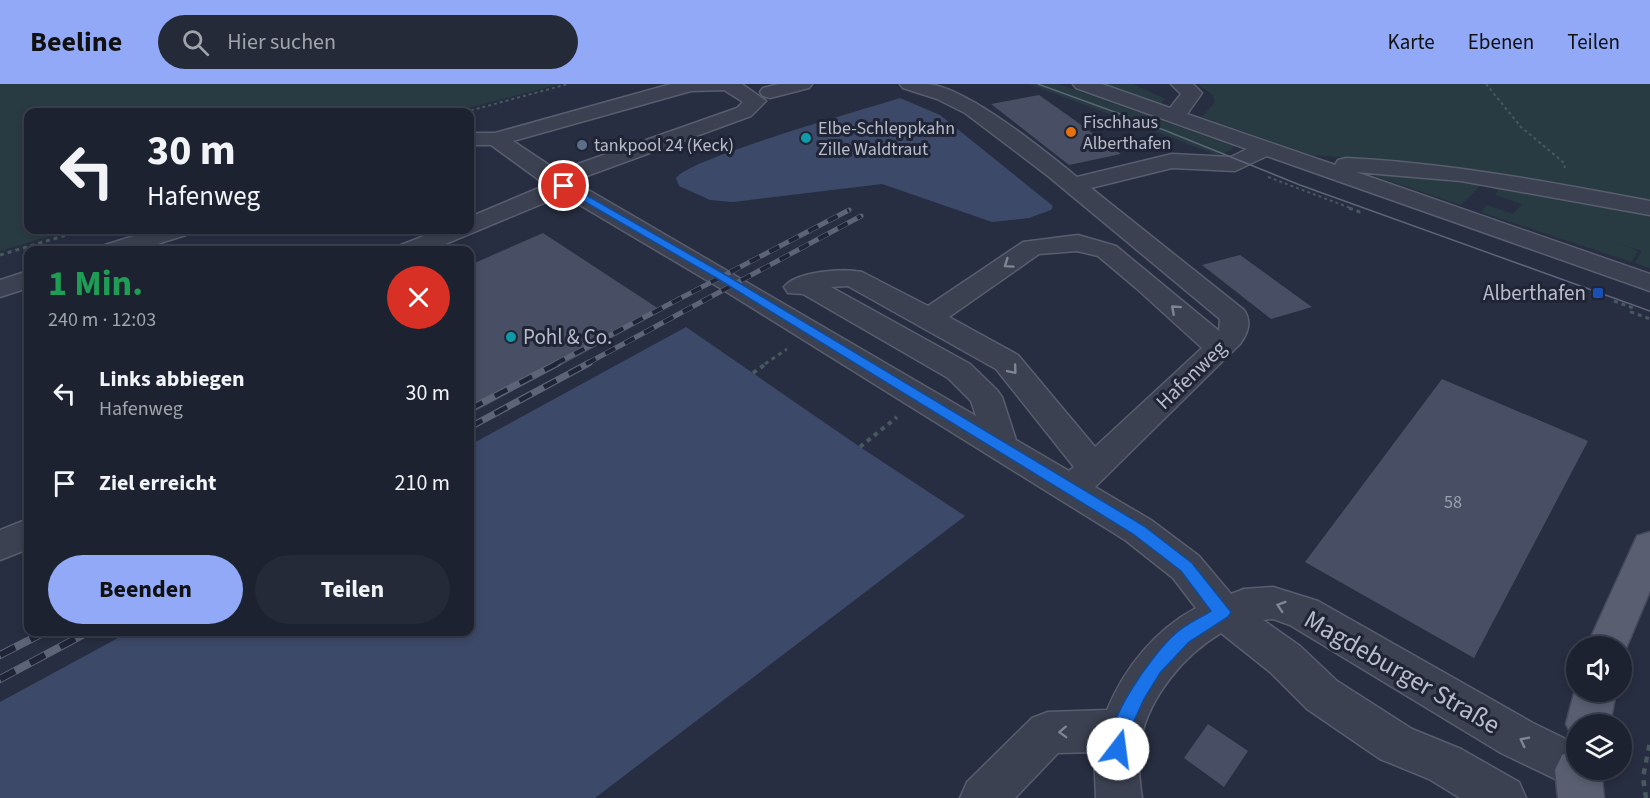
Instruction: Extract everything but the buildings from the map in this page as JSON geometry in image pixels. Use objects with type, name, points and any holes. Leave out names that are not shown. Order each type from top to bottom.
[{"type":"main road","points":[[1611,636],[1650,546]]},
{"type":"main road","points":[[1579,780],[1581,798]]},
{"type":"street","points":[[474,223],[559,183],[744,111],[756,100],[728,84],[690,85],[483,139]]},
{"type":"street","points":[[770,92],[802,84]]},
{"type":"street","points":[[910,84],[944,95],[972,109],[1073,185],[1172,161],[1235,164],[1265,148]]},
{"type":"street","points":[[1083,84],[1650,283]]},
{"type":"street","points":[[1173,116],[1186,104],[1192,93],[1181,84]]},
{"type":"street","points":[[483,139],[766,303],[1138,530],[1186,567],[1222,612]]},
{"type":"street","points":[[1311,164],[1381,166],[1489,178],[1650,208]]},
{"type":"street","name":"Hafenweg","points":[[1072,489],[1230,338],[1235,327],[1234,316],[1073,185]]},
{"type":"street","points":[[127,246],[164,234]]},
{"type":"street","points":[[420,246],[450,234]]},
{"type":"street","points":[[929,318],[1032,247],[1078,243],[1107,251],[1146,282],[1219,348]]},
{"type":"street","points":[[766,303],[806,284],[825,279],[853,278],[1006,362],[1094,468]]},
{"type":"street","points":[[0,289],[24,280]]},
{"type":"street","points":[[806,284],[959,371],[986,397],[1001,446]]},
{"type":"street","points":[[0,546],[24,535]]},
{"type":"street","name":"Magdeburger Straße","points":[[1119,798],[1115,768],[1121,730],[1137,694],[1154,668],[1183,637],[1222,612],[1252,604],[1271,603],[1304,613],[1517,738],[1566,763]]},
{"type":"street","name":"Magdeburger Straße","points":[[1222,612],[1285,660],[1331,701],[1396,744],[1445,764],[1503,798]]},
{"type":"street","points":[[983,798],[1048,733],[1121,730]]},
{"type":"path","points":[[474,110],[568,84]]},
{"type":"path","points":[[1485,84],[1521,127],[1563,162],[1567,173]]},
{"type":"path","points":[[1235,164],[1360,212],[1362,210]]},
{"type":"path","points":[[30,246],[70,234]]},
{"type":"path","points":[[0,255],[24,248]]},
{"type":"path","points":[[1614,301],[1633,308],[1631,312],[1650,319]]},
{"type":"path","points":[[753,373],[785,350]]},
{"type":"path","points":[[860,447],[894,418]]},
{"type":"path","points":[[1646,798],[1643,777],[1650,742]]},
{"type":"shaded area","points":[[0,84],[560,84],[468,108],[24,108],[24,234],[56,234],[0,251]]},
{"type":"shaded area","points":[[1029,84],[1058,84],[1233,146],[1232,150],[1217,155]]},
{"type":"shaded area","points":[[1105,84],[1133,84],[1165,99],[1161,103]]},
{"type":"shaded area","points":[[1198,84],[1650,84],[1650,200],[1439,165],[1312,155],[1202,117],[1215,102],[1213,95]]},
{"type":"shaded area","points":[[1360,171],[1485,185],[1650,215],[1650,268],[1635,263],[1642,251],[1617,243],[1638,251],[1631,262],[1481,212],[1487,205],[1513,214],[1522,204],[1495,195],[1498,190],[1481,185],[1461,205]]},
{"type":"water","points":[[900,98],[940,115],[1053,206],[1051,210],[1029,218],[992,222],[882,184],[733,202],[710,200],[679,186],[676,178],[688,169],[712,159],[780,135]]},
{"type":"water","points":[[686,327],[965,516],[595,798],[0,798],[0,702],[122,636],[474,636],[474,443]]},
{"type":"tram line","points":[[1038,84],[1164,130],[1300,185],[1650,311]]},
{"type":"railway","points":[[555,364],[849,210]]},
{"type":"railway","points":[[586,364],[861,216]]},
{"type":"railway","points":[[474,407],[558,363]]},
{"type":"railway","points":[[474,425],[589,363]]},
{"type":"railway","points":[[0,655],[37,636]]},
{"type":"railway","points":[[0,679],[81,636]]},
{"type":"place","name":"Fischhaus Alberthafen","points":[[1071,132]]},
{"type":"place","name":"Elbe-Schleppkahn Zille Waldtraut","points":[[806,138]]},
{"type":"place","name":"tankpool 24 (Keck)","points":[[582,145]]},
{"type":"place","name":"Alberthafen","points":[[1598,293]]},
{"type":"place","name":"Pohl & Co.","points":[[511,337]]},
{"type":"route","points":[[564,186],[722,277],[1138,530],[1186,567],[1222,612],[1183,637],[1154,668],[1137,694],[1121,730],[1118,749]]}]
